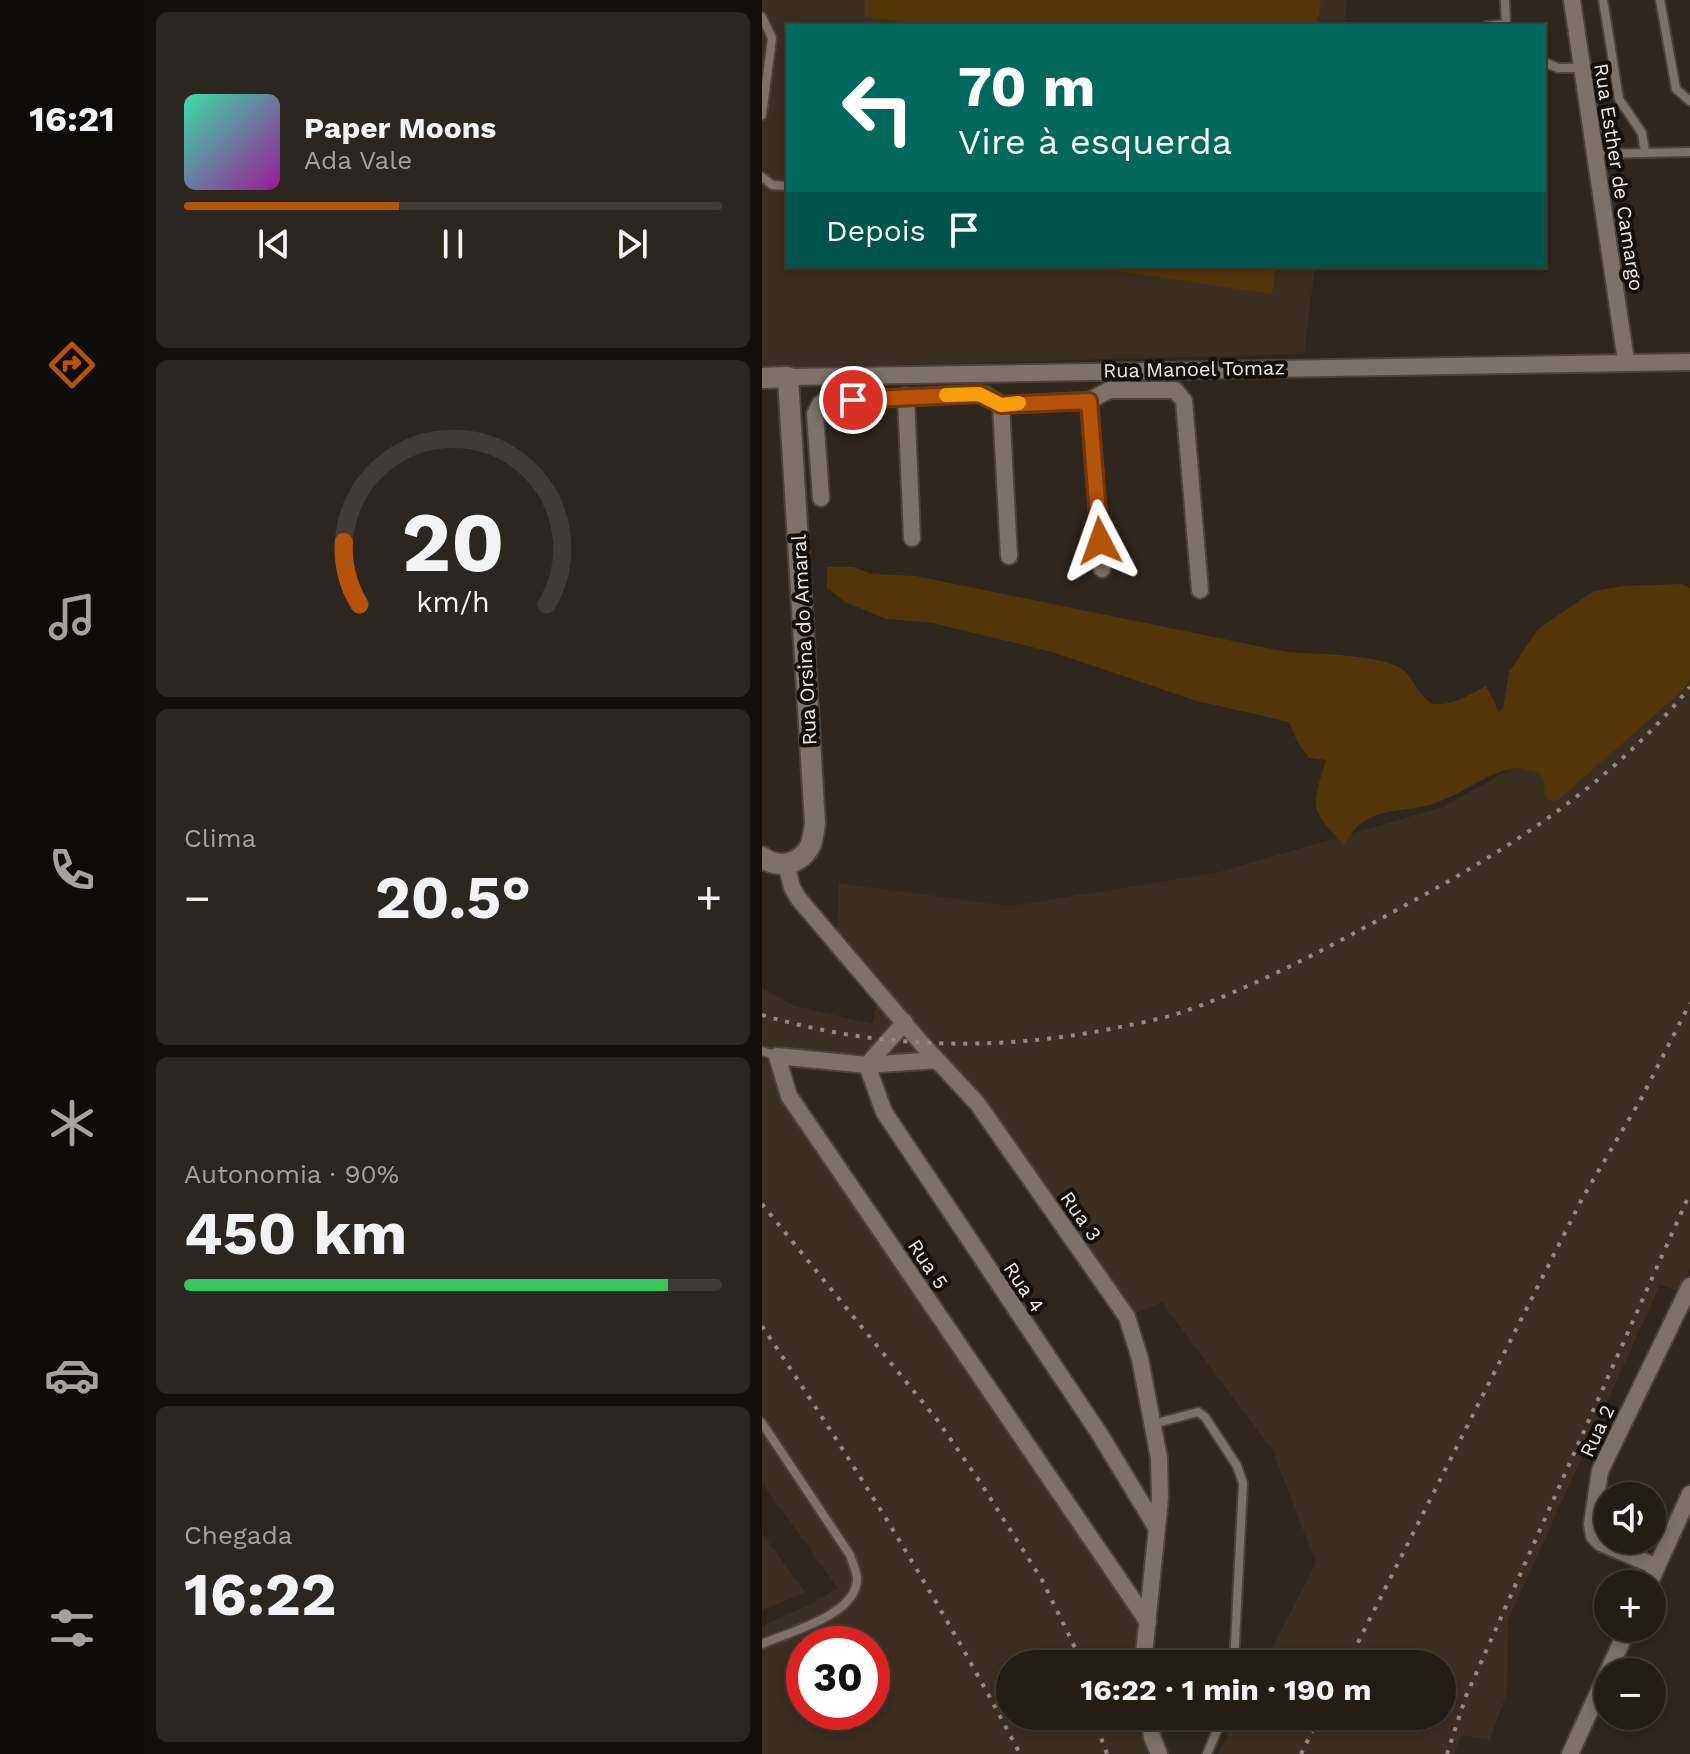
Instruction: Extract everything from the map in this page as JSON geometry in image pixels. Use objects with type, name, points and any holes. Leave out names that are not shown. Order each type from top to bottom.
[{"type":"street","name":"Rua Esther de Camargo","points":[[1572,0],[1626,361]]},
{"type":"street","name":"Rua Manoel Tomaz","points":[[762,378],[1690,362]]},
{"type":"street","points":[[1023,403],[1024,372]]},
{"type":"street","name":"Rua Orsina do Amaral","points":[[786,864],[804,854],[811,843],[815,824],[788,377]]},
{"type":"street","points":[[821,498],[815,414],[820,404],[826,401],[979,394],[1001,405],[1089,401],[1109,390],[1175,390],[1184,401],[1200,590]]},
{"type":"street","points":[[906,396],[912,538]]},
{"type":"street","points":[[1089,401],[1102,569]]},
{"type":"street","points":[[1001,405],[1009,556]]},
{"type":"street","points":[[762,857],[768,862],[786,864]]},
{"type":"street","name":"Rua 3","points":[[786,864],[798,898],[824,932],[977,1103],[1127,1317],[1140,1359],[1159,1458],[1160,1485],[1145,1650]]},
{"type":"street","points":[[867,1065],[905,1022]]},
{"type":"street","name":"Rua 5","points":[[769,1054],[867,1065],[937,1060]]},
{"type":"street","name":"Rua 5","points":[[769,1054],[789,1096],[1148,1622]]},
{"type":"street","name":"Rua 4","points":[[867,1065],[884,1112],[1099,1433],[1156,1527]]},
{"type":"street","name":"Rua 2","points":[[1657,1567],[1601,1543],[1594,1536],[1592,1524],[1600,1471],[1690,1286]]},
{"type":"street","points":[[1656,1570],[1690,1494]]},
{"type":"street","points":[[1570,1754],[1622,1642]]},
{"type":"street","points":[[1151,1730],[1159,1754]]},
{"type":"lane","points":[[1505,0],[1507,24]]},
{"type":"lane","points":[[1603,0],[1619,99],[1642,133],[1645,152]]},
{"type":"lane","points":[[1660,0],[1676,89],[1690,101]]},
{"type":"lane","points":[[762,17],[772,38],[762,115]]},
{"type":"lane","points":[[1546,63],[1558,68],[1583,68]]},
{"type":"lane","points":[[1596,154],[1690,152]]},
{"type":"lane","points":[[762,177],[772,185],[786,186]]},
{"type":"lane","points":[[1153,1424],[1198,1412],[1205,1417],[1237,1466],[1243,1483],[1235,1650]]},
{"type":"lane","points":[[762,1423],[850,1555],[857,1579],[851,1598],[835,1613],[762,1644]]},
{"type":"lane","points":[[1207,1754],[1219,1730]]},
{"type":"shaded area","points":[[762,0],[1347,0],[1344,24],[786,24],[786,268],[1315,268],[1304,354],[762,368]]},
{"type":"shaded area","points":[[865,0],[1321,0],[1317,24],[918,24],[865,17]]},
{"type":"shaded area","points":[[1097,268],[1276,268],[1272,294]]},
{"type":"shaded area","points":[[827,567],[853,567],[872,574],[916,576],[1287,652],[1378,660],[1402,669],[1426,699],[1435,704],[1455,701],[1486,686],[1499,712],[1503,708],[1509,672],[1538,629],[1594,591],[1623,586],[1681,584],[1690,588],[1690,679],[1683,690],[1558,800],[1546,798],[1539,773],[1515,768],[1494,774],[1435,803],[1373,816],[1353,831],[1344,845],[1324,822],[1316,807],[1326,760],[1309,758],[1289,722],[1197,701],[1052,652],[933,623],[886,619],[845,602],[827,588]]},
{"type":"shaded area","points":[[1690,629],[1690,1268],[1680,1291],[1660,1285],[1508,1620],[1507,1692],[1490,1740],[1461,1735],[1454,1754],[1218,1754],[1230,1730],[1456,1730],[1456,1650],[1271,1650],[1316,1563],[1272,1449],[1162,1302],[1127,1317],[937,1060],[777,1056],[789,1096],[1148,1622],[1145,1650],[996,1650],[996,1730],[1153,1730],[1159,1754],[762,1754],[762,1626],[838,1588],[762,1483],[762,988],[795,1006],[872,1024],[882,981],[837,934],[839,883],[1009,906],[1216,873],[1443,807],[1522,763]]},
{"type":"shaded area","points":[[762,1533],[805,1592],[762,1611]]},
{"type":"railway","points":[[762,1015],[849,1035],[937,1043],[982,1043],[1071,1036],[1191,1009],[1273,975],[1326,948],[1444,884],[1521,837],[1627,754],[1690,687]]},
{"type":"railway","points":[[1354,1650],[1583,1197],[1641,1099],[1690,1003]]},
{"type":"railway","points":[[1447,1754],[1466,1696],[1690,1193]]},
{"type":"railway","points":[[762,1204],[938,1421],[1042,1580],[1076,1650]]},
{"type":"railway","points":[[762,1326],[897,1537],[1020,1754]]},
{"type":"railway","points":[[1098,1730],[1107,1754]]},
{"type":"railway","points":[[1301,1754],[1313,1730]]},
{"type":"slow traffic","points":[[946,395],[979,394],[1001,405],[1019,403]]},
{"type":"route","points":[[853,400],[979,394],[1001,405],[1089,401],[1100,541]]}]
